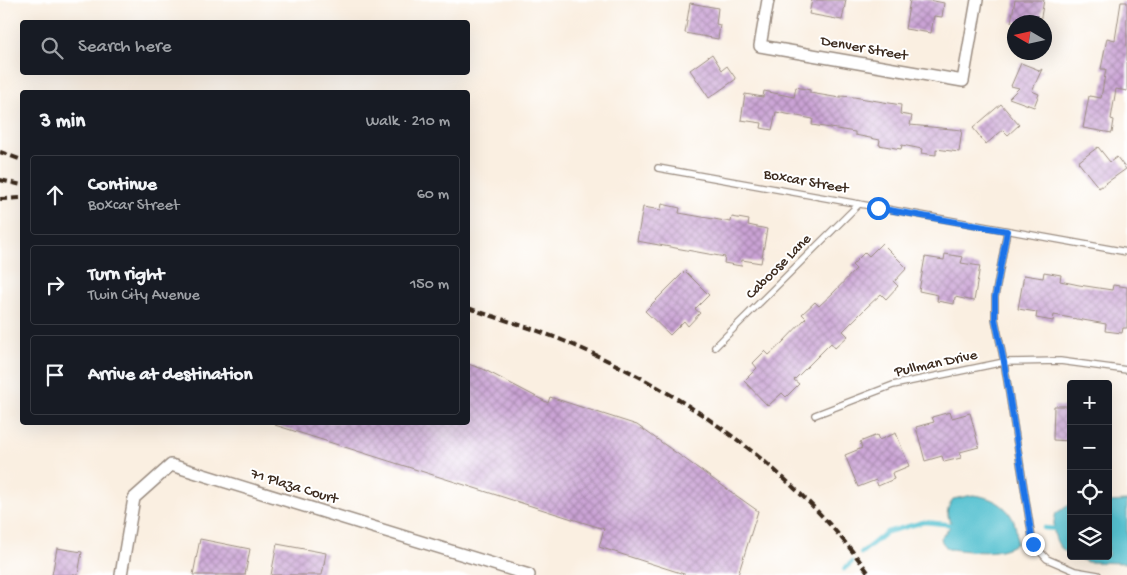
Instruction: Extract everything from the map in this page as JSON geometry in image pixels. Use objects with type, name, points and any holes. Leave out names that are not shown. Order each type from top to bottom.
[{"type":"street","name":"Denver Street","points":[[768,0],[760,46],[962,81],[977,0]]},
{"type":"street","name":"71 Plaza Court","points":[[121,575],[134,498],[171,465],[530,575]]},
{"type":"lane","name":"Boxcar Street","points":[[658,168],[1127,252]]},
{"type":"lane","name":"Caboose Lane","points":[[715,347],[859,204]]},
{"type":"lane","points":[[1007,231],[995,297],[995,319],[1004,362],[1033,544],[1047,559],[1075,571],[1098,575]]},
{"type":"lane","name":"Pullman Drive","points":[[814,415],[893,385],[1004,362],[1060,361],[1127,370]]},
{"type":"water","points":[[973,495],[992,500],[1006,510],[1012,517],[1015,525],[1016,544],[1008,548],[992,551],[948,549],[941,538],[951,522],[947,513],[949,505],[953,499]]},
{"type":"water","points":[[1127,501],[1127,563],[1087,562],[1082,560],[1112,560],[1112,502]]},
{"type":"water","points":[[1067,506],[1067,553],[1057,543],[1055,537],[1056,513]]},
{"type":"building","points":[[812,0],[846,0],[842,20],[809,14]]},
{"type":"building","points":[[910,0],[929,0],[944,3],[942,17],[934,16],[931,33],[905,29]]},
{"type":"building","points":[[1015,0],[1044,0],[1041,15],[1012,15]]},
{"type":"building","points":[[1121,2],[1127,2],[1127,91],[1116,89],[1111,119],[1114,120],[1112,133],[1083,128],[1089,96],[1101,98],[1106,69],[1101,69],[1107,38],[1115,40]]},
{"type":"building","points":[[690,3],[718,8],[716,24],[720,25],[718,39],[685,33]]},
{"type":"building","points":[[712,54],[722,70],[727,66],[736,79],[709,98],[690,70]]},
{"type":"building","points":[[1021,63],[1039,70],[1038,72],[1042,69],[1032,91],[1039,94],[1034,107],[1009,98],[1019,88],[1011,86]]},
{"type":"building","points":[[796,87],[810,90],[810,93],[840,98],[840,96],[854,97],[901,105],[900,114],[912,116],[910,125],[962,130],[959,152],[936,149],[936,155],[921,153],[922,149],[902,145],[901,149],[879,145],[880,140],[855,135],[855,132],[812,125],[813,119],[776,112],[772,130],[761,128],[762,123],[741,120],[745,94],[763,97],[764,91],[794,97]]},
{"type":"building","points":[[1001,104],[1019,125],[1008,135],[1003,130],[986,144],[973,128]]},
{"type":"building","points":[[1098,147],[1110,162],[1117,157],[1126,169],[1099,188],[1078,162]]},
{"type":"building","points":[[662,204],[680,208],[679,213],[731,222],[732,217],[749,220],[748,225],[767,229],[761,263],[742,260],[741,266],[724,263],[725,257],[637,241],[643,207],[661,210]]},
{"type":"building","points":[[882,243],[907,268],[894,282],[898,286],[886,299],[881,294],[843,331],[848,336],[835,348],[831,343],[794,380],[799,384],[786,397],[782,393],[768,406],[744,381],[757,368],[753,363],[765,351],[769,355],[783,342],[806,318],[802,314],[815,302],[819,306],[856,269],[852,265],[865,252],[869,256]]},
{"type":"building","points":[[945,254],[963,257],[961,263],[980,266],[974,301],[955,297],[954,304],[937,301],[938,295],[919,291],[925,257],[944,260]]},
{"type":"building","points":[[685,271],[709,295],[695,309],[700,313],[688,326],[684,321],[670,335],[645,311]]},
{"type":"building","points":[[1044,272],[1061,275],[1060,281],[1079,285],[1112,290],[1113,285],[1127,287],[1127,328],[1123,328],[1122,333],[1105,331],[1106,324],[1054,315],[1053,321],[1036,318],[1037,312],[1018,309],[1024,275],[1043,278]]},
{"type":"building","points":[[470,365],[483,369],[548,403],[550,397],[637,425],[758,511],[738,575],[687,575],[599,547],[604,529],[275,425],[470,425]]},
{"type":"building","points":[[1054,406],[1067,406],[1067,441],[1053,440]]},
{"type":"building","points":[[950,412],[952,418],[970,413],[979,447],[960,452],[961,458],[944,462],[942,456],[925,461],[916,427],[934,422],[932,417]]},
{"type":"building","points":[[896,433],[909,466],[892,473],[894,479],[878,486],[876,480],[858,487],[845,455],[862,448],[860,442],[877,435],[879,440]]},
{"type":"building","points":[[200,539],[250,549],[245,575],[193,575]]},
{"type":"building","points":[[277,544],[326,553],[322,575],[271,575]]},
{"type":"building","points":[[57,548],[82,552],[78,575],[52,575]]},
{"type":"waterway","points":[[861,553],[887,532],[924,522],[955,525]]},
{"type":"waterway","points":[[1044,528],[1058,529]]},
{"type":"waterway","points":[[844,569],[852,562]]},
{"type":"railway","points":[[0,152],[20,159]]},
{"type":"railway","points":[[0,180],[20,185]]},
{"type":"railway","points":[[0,199],[20,198]]},
{"type":"railway","points":[[470,309],[564,341],[651,383],[693,409],[734,437],[808,501],[870,575]]},
{"type":"route","points":[[878,208],[1007,231],[995,297],[995,319],[1004,362],[1033,544]]}]
